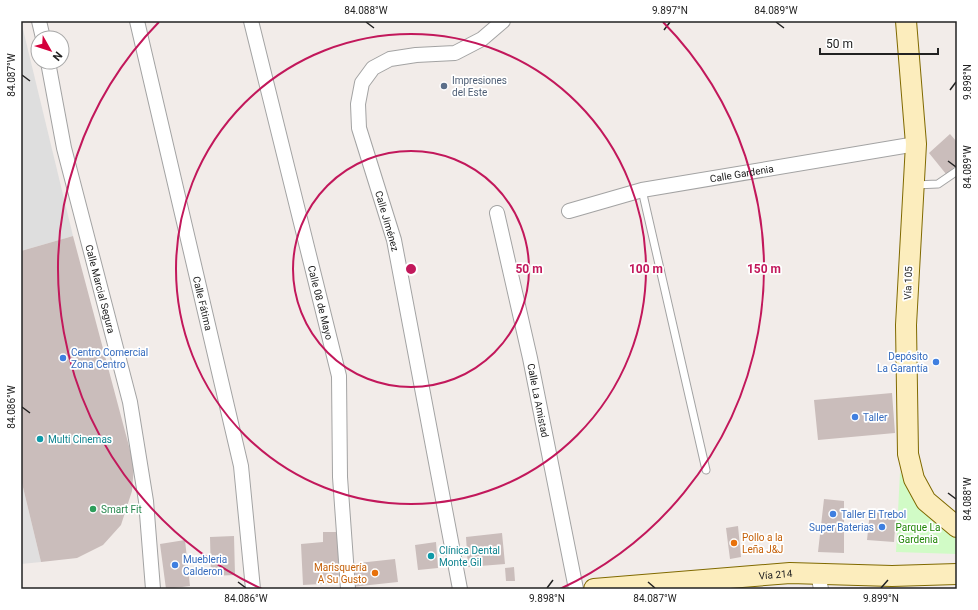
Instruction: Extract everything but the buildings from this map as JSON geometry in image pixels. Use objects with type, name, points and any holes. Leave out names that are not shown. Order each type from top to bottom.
[{"type":"main road","name":"Vía 105","points":[[906,21],[916,144],[906,325],[908,454],[914,480],[926,501],[957,527]]},
{"type":"main road","name":"Vía 214","points":[[594,589],[790,574],[820,582],[892,576],[957,574]]},
{"type":"street","name":"Calle Fátima","points":[[137,21],[241,466],[254,589]]},
{"type":"street","name":"Calle 08 de Mayo","points":[[252,21],[339,376],[340,477],[348,589]]},
{"type":"street","name":"Calle Jiménez","points":[[460,589],[394,240],[359,128],[358,104],[362,83],[373,68],[390,60],[416,55],[455,53],[482,40],[503,21]]},
{"type":"street","name":"Calle Marcial Segura","points":[[49,70],[64,148],[130,402],[146,501],[153,589]]},
{"type":"street","name":"Calle Gardenia","points":[[569,211],[642,190],[916,144]]},
{"type":"street","name":"Calle La Amistad","points":[[497,212],[531,365],[576,589]]},
{"type":"lane","points":[[914,186],[938,184],[957,171]]},
{"type":"lane","points":[[642,190],[706,470]]},
{"type":"shaded area","points":[[21,21],[30,58],[30,70],[33,70],[73,236],[21,251]]},
{"type":"shaded area","points":[[21,479],[41,562],[21,564]]},
{"type":"green space","name":"Parque La Gardenia","points":[[900,472],[917,503],[957,536],[957,554],[896,552]]},
{"type":"place","name":"Impresiones del Este","points":[[444,86]]},
{"type":"place","name":"Centro Comercial Zona Centro","points":[[63,358]]},
{"type":"place","name":"Depósito La Garantía","points":[[936,362]]},
{"type":"place","name":"Taller","points":[[855,417]]},
{"type":"place","name":"Multi Cinemas","points":[[40,439]]},
{"type":"place","name":"Smart Fit","points":[[93,509]]},
{"type":"place","name":"Taller El Trebol","points":[[833,514]]},
{"type":"place","name":"Super Baterias","points":[[882,527]]},
{"type":"place","name":"Pollo a la Leña J&J","points":[[734,543]]},
{"type":"place","name":"Clínica Dental Monte Gil","points":[[431,556]]},
{"type":"place","name":"Muebleria Calderon","points":[[175,565]]},
{"type":"place","name":"Marisquería A Su Gusto","points":[[375,573]]}]
